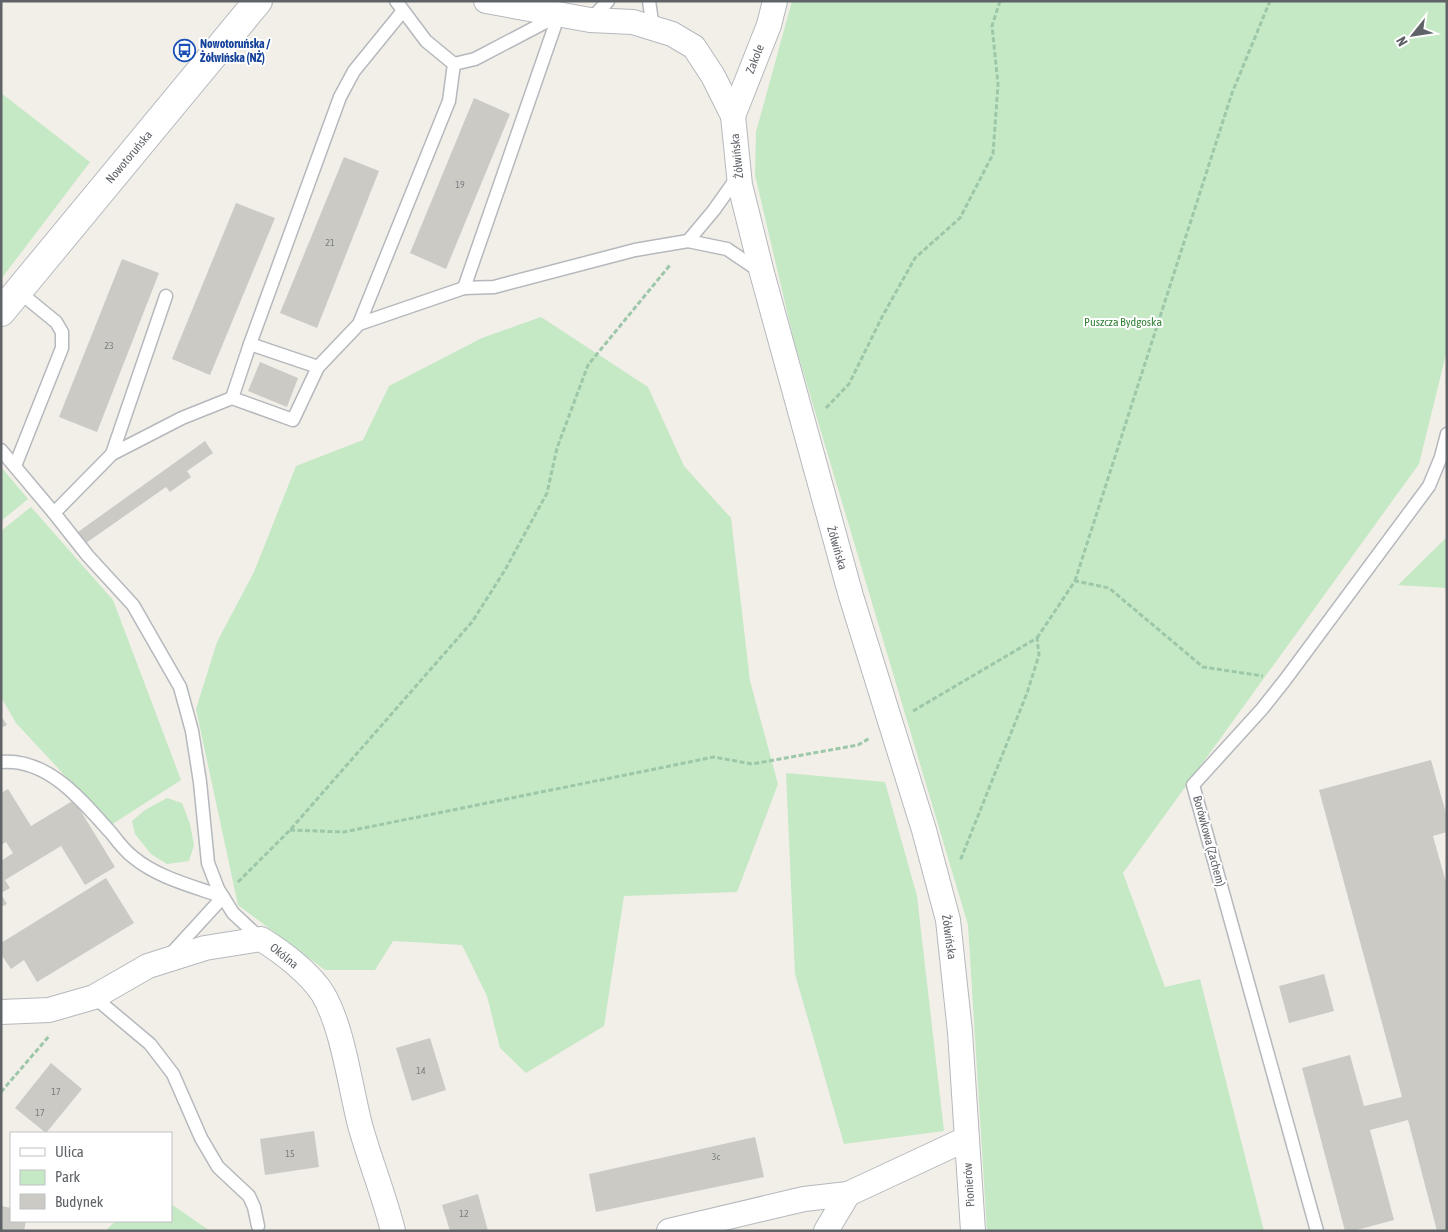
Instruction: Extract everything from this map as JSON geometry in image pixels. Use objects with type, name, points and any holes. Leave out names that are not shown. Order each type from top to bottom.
[{"type":"main road","name":"Nowotoruńska","points":[[1,312],[258,1]]},
{"type":"street","name":"Żółwińska","points":[[486,1],[590,20],[633,22],[672,34],[694,47],[713,76],[733,116],[740,185],[762,273],[851,596],[924,830],[948,920],[960,1032],[966,1139]]},
{"type":"street","name":"Zakole","points":[[733,116],[769,26],[775,1]]},
{"type":"street","name":"Okólna","points":[[1,1012],[49,1010],[87,999],[148,966],[205,948],[261,939],[279,950],[306,975],[322,993],[333,1013],[360,1126],[393,1231]]},
{"type":"street","points":[[669,1231],[804,1198],[848,1194],[966,1139]]},
{"type":"street","name":"Pionierów","points":[[966,1139],[973,1231]]},
{"type":"street","points":[[826,1231],[848,1194]]},
{"type":"lane","points":[[590,20],[608,1]]},
{"type":"lane","points":[[649,1],[653,28]]},
{"type":"lane","points":[[232,398],[340,97],[354,71],[399,6],[426,40],[454,64]]},
{"type":"lane","points":[[454,64],[475,59],[559,14]]},
{"type":"lane","points":[[464,288],[559,14]]},
{"type":"lane","points":[[54,514],[112,454],[182,418],[232,398],[294,420],[318,367],[359,324],[449,101],[454,64]]},
{"type":"lane","points":[[688,241],[714,210],[739,174]]},
{"type":"lane","points":[[359,324],[464,288],[494,287],[635,250],[688,241],[726,249],[762,273]]},
{"type":"lane","points":[[15,466],[62,348],[62,332],[56,322],[18,291]]},
{"type":"lane","points":[[112,454],[166,296]]},
{"type":"lane","points":[[250,344],[318,367]]},
{"type":"lane","name":"Borówkowa (Zachem)","points":[[1317,1231],[1194,785],[1262,709],[1285,680],[1429,486],[1441,457],[1447,434]]},
{"type":"lane","points":[[1,450],[88,556],[133,605],[180,687],[192,730],[199,774],[208,863],[218,888],[233,913],[261,939]]},
{"type":"lane","points":[[1,762],[11,761],[33,765],[55,778],[89,808],[131,856],[155,872],[223,897]]},
{"type":"lane","points":[[166,960],[223,897]]},
{"type":"lane","points":[[87,999],[150,1044],[173,1074],[201,1138],[218,1167],[249,1196],[254,1206],[258,1226]]},
{"type":"path","points":[[804,430],[850,384],[882,317],[915,258],[960,218],[993,154],[998,84],[992,26],[1000,1]]},
{"type":"path","points":[[290,830],[344,832],[714,758],[752,764],[858,745],[1037,638],[1075,581],[1232,93],[1270,1]]},
{"type":"path","points":[[223,897],[290,830],[472,622],[505,570],[547,494],[556,448],[588,365],[688,241]]},
{"type":"path","points":[[1075,581],[1109,588],[1203,667],[1285,680]]},
{"type":"path","points":[[943,902],[1028,693],[1039,655],[1037,638]]},
{"type":"path","points":[[1,1092],[87,999]]},
{"type":"green space","name":"Puszcza Bydgoska","points":[[792,1],[1447,1],[1447,350],[1419,464],[1123,873],[1165,987],[1200,979],[1264,1231],[987,1231],[968,925],[794,341],[755,175],[756,132]]},
{"type":"green space","points":[[1,93],[90,162],[1,279]]},
{"type":"green space","points":[[541,317],[648,387],[684,466],[731,518],[750,681],[778,784],[737,892],[624,896],[604,1026],[526,1073],[500,1048],[487,996],[462,945],[393,941],[375,970],[325,970],[238,905],[196,709],[217,642],[254,572],[296,466],[363,440],[389,386],[482,338]]},
{"type":"green space","points":[[1,467],[28,499],[1,521]]},
{"type":"green space","points":[[31,507],[113,600],[181,780],[111,825],[16,723],[1,697],[1,531]]},
{"type":"green space","points":[[1447,537],[1447,588],[1398,585]]},
{"type":"green space","points":[[786,773],[885,782],[917,896],[944,1131],[844,1144],[795,974]]},
{"type":"green space","points":[[167,798],[182,803],[190,824],[194,845],[189,861],[167,864],[151,854],[135,834],[132,821],[145,810]]},
{"type":"green space","points":[[172,1205],[210,1231],[105,1231],[115,1222],[172,1222]]},
{"type":"building","points":[[474,98],[510,114],[446,269],[410,253]]},
{"type":"building","points":[[344,157],[379,171],[317,328],[280,313]]},
{"type":"building","points":[[236,203],[275,218],[210,375],[172,359]]},
{"type":"building","points":[[122,259],[159,273],[97,432],[59,417]]},
{"type":"building","points":[[260,362],[298,378],[287,407],[248,391]]},
{"type":"building","points":[[205,441],[213,453],[187,471],[191,477],[170,492],[166,487],[86,543],[78,532]]},
{"type":"building","points":[[1,716],[7,725],[1,728]]},
{"type":"building","points":[[1431,760],[1447,817],[1447,832],[1433,836],[1447,886],[1447,1231],[1437,1231],[1408,1120],[1370,1130],[1394,1220],[1353,1231],[1345,1231],[1302,1068],[1350,1055],[1364,1106],[1402,1097],[1319,790]]},
{"type":"building","points":[[8,789],[31,826],[74,800],[115,867],[85,885],[61,846],[5,880],[10,888],[1,893],[1,861],[13,853],[6,842],[1,845],[1,793]]},
{"type":"building","points":[[106,878],[134,923],[37,982],[24,960],[11,969],[1,954],[1,943]]},
{"type":"building","points":[[1,894],[7,904],[1,907]]},
{"type":"building","points":[[1324,974],[1334,1011],[1289,1023],[1279,986]]},
{"type":"building","points":[[430,1038],[446,1090],[412,1101],[396,1048]]},
{"type":"building","points":[[51,1063],[82,1089],[47,1132],[15,1108]]},
{"type":"building","points":[[314,1131],[319,1167],[265,1175],[260,1139]]},
{"type":"building","points":[[755,1137],[764,1177],[596,1212],[589,1174]]},
{"type":"building","points":[[478,1194],[488,1231],[450,1231],[442,1205]]},
{"type":"building","points":[[1,1206],[10,1208],[10,1222],[26,1222],[24,1231],[1,1231]]},
{"type":"place","name":"Nowotoruńska / Żółwińska (NŻ)","points":[[184,51]]}]
